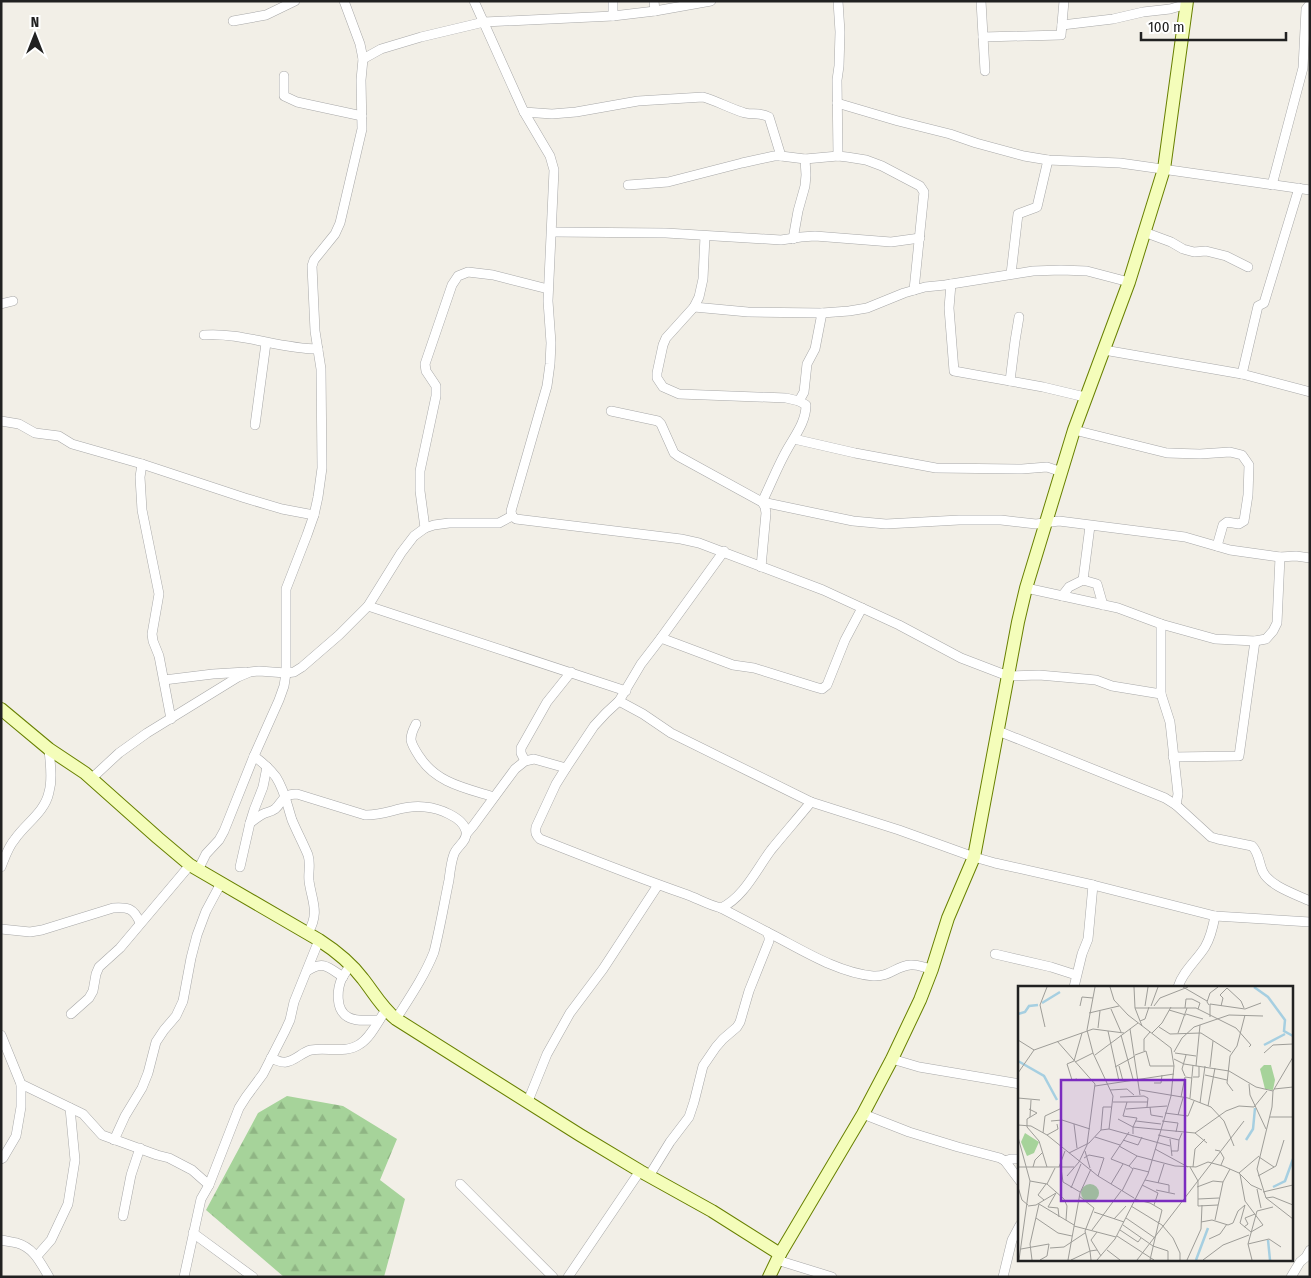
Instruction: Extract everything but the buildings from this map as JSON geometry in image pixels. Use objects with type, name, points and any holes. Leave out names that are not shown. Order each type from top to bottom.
[{"type":"street","points":[[233,21],[266,15],[295,1]]},
{"type":"street","points":[[72,1014],[93,992],[99,967],[120,948],[140,923],[219,840],[284,686],[286,674],[286,589],[314,514],[322,468],[321,369],[315,331],[312,266],[314,260],[336,234],[362,129],[361,88],[363,59],[360,44],[344,1]]},
{"type":"street","points":[[474,1],[524,112],[550,156],[554,170],[548,289],[550,364],[547,386],[511,511],[512,516]]},
{"type":"street","points":[[613,1],[613,16]]},
{"type":"street","points":[[654,1],[655,11]]},
{"type":"street","points":[[363,59],[381,49],[484,22],[613,16],[711,1]]},
{"type":"street","points":[[838,1],[840,32],[837,80],[838,156]]},
{"type":"street","points":[[981,1],[985,71]]},
{"type":"street","points":[[983,37],[1061,35],[1064,1]]},
{"type":"street","points":[[769,1277],[778,1257],[863,1114],[892,1059],[920,1000],[948,918],[974,857],[1026,588],[1074,430],[1128,282],[1164,169],[1187,3],[1170,9],[1143,12],[1113,19],[1062,25]]},
{"type":"street","points":[[1272,184],[1303,68],[1306,9],[1310,4]]},
{"type":"street","points":[[284,76],[284,96],[297,102],[362,116]]},
{"type":"street","points":[[524,112],[552,114],[576,112],[638,101],[703,97],[746,113],[759,113],[769,117],[781,156]]},
{"type":"street","points":[[838,103],[976,143],[1048,160],[1120,163],[1310,190]]},
{"type":"street","points":[[628,185],[668,182],[774,156],[805,159],[838,156],[866,160],[882,166],[923,189],[914,290]]},
{"type":"street","points":[[793,239],[805,186],[805,159]]},
{"type":"street","points":[[1011,274],[1018,214],[1037,207],[1048,160]]},
{"type":"street","points":[[1242,374],[1258,306],[1264,303],[1299,188]]},
{"type":"street","points":[[552,232],[666,233],[781,240],[815,236],[891,242],[920,238]]},
{"type":"street","points":[[1144,232],[1171,242],[1183,249],[1194,252],[1213,252],[1248,266]]},
{"type":"street","points":[[705,236],[703,279],[699,297],[694,307],[666,338],[657,378],[663,387],[686,395],[786,398],[806,405],[799,432],[788,447],[762,502]]},
{"type":"street","points":[[694,307],[748,312],[822,313],[849,311],[867,308],[925,287],[1033,271],[1087,271],[1128,282]]},
{"type":"street","points":[[425,528],[420,492],[420,471],[436,396],[436,386],[426,371],[425,364],[452,284],[458,276],[468,272],[493,274],[548,289]]},
{"type":"street","points":[[951,284],[949,308],[954,371],[1043,387],[1085,397]]},
{"type":"street","points":[[1,304],[13,301]]},
{"type":"street","points":[[799,401],[804,392],[807,364],[815,349],[822,313]]},
{"type":"street","points":[[1010,381],[1019,317]]},
{"type":"street","points":[[204,335],[226,335],[296,348],[318,350]]},
{"type":"street","points":[[255,425],[266,342]]},
{"type":"street","points":[[1104,350],[1242,374],[1310,392]]},
{"type":"street","points":[[611,412],[658,421],[678,456],[762,502],[853,521],[877,524],[959,520],[1000,520],[1036,524],[1046,521],[1059,521],[1185,537],[1230,550],[1280,557],[1296,556],[1310,558]]},
{"type":"street","points":[[1,422],[19,424],[35,433],[59,436],[72,444],[142,464],[282,509],[314,514]]},
{"type":"street","points":[[1074,430],[1167,453],[1200,454],[1230,452],[1242,455],[1249,465],[1248,495],[1244,521],[1239,524],[1227,522],[1223,525],[1217,546]]},
{"type":"street","points":[[794,440],[936,468],[1022,469],[1047,467],[1062,472]]},
{"type":"street","points":[[142,464],[140,477],[142,510],[158,594],[152,634],[159,656],[172,719]]},
{"type":"street","points":[[761,567],[766,513],[762,502]]},
{"type":"street","points":[[164,680],[213,674],[267,671],[286,674],[294,672],[339,635],[368,606],[401,553],[414,536],[425,528],[449,522],[499,523],[512,516]]},
{"type":"street","points":[[512,516],[516,519],[699,543],[823,590],[899,625],[961,658],[1008,676],[1039,675],[1096,680],[1112,686],[1161,694]]},
{"type":"street","points":[[1083,580],[1090,526]]},
{"type":"street","points":[[724,551],[641,664],[619,701],[594,726],[566,768],[556,784],[536,827],[537,836],[540,839],[721,908],[847,971],[876,976],[888,974],[910,965],[932,969]]},
{"type":"street","points":[[1026,588],[1118,608],[1161,624],[1215,639],[1255,641],[1266,639],[1273,631],[1277,622],[1280,557]]},
{"type":"street","points":[[1062,596],[1069,587],[1083,580],[1097,584],[1103,605]]},
{"type":"street","points":[[368,606],[626,691]]},
{"type":"street","points":[[661,638],[733,665],[754,668],[822,689],[827,685],[845,640],[862,608]]},
{"type":"street","points":[[1161,624],[1161,694],[1170,722],[1178,794],[1176,805]]},
{"type":"street","points":[[1173,757],[1239,756],[1255,641]]},
{"type":"street","points":[[91,779],[119,754],[147,733],[238,677],[250,672]]},
{"type":"street","points":[[525,761],[520,748],[547,702],[570,672]]},
{"type":"street","points":[[619,701],[672,732],[811,802],[899,830],[974,857],[1214,916],[1310,922]]},
{"type":"street","points":[[1,709],[49,750],[91,779],[194,867],[335,950],[351,964],[382,1015]]},
{"type":"street","points":[[416,724],[410,738],[424,765],[434,774],[464,788],[494,797]]},
{"type":"street","points":[[998,731],[1164,798],[1176,805],[1211,837],[1252,846],[1256,849],[1259,863],[1266,878],[1272,883],[1310,901]]},
{"type":"street","points":[[1,867],[14,839],[39,812],[47,800],[51,772],[49,750]]},
{"type":"street","points":[[184,1277],[201,1199],[209,1185],[239,1108],[263,1074],[290,1020],[294,1002],[306,971],[314,936],[313,896],[309,881],[310,864],[308,856],[292,820],[286,797],[275,776],[254,756]]},
{"type":"street","points":[[396,1019],[434,952],[454,854],[467,833],[515,769],[525,761],[534,759],[566,768]]},
{"type":"street","points":[[240,867],[250,823],[263,787],[267,767]]},
{"type":"street","points":[[250,823],[263,814],[276,809],[286,797],[291,794],[297,794],[365,816],[373,816],[410,807],[425,807],[447,813],[464,826],[467,833]]},
{"type":"street","points":[[721,908],[742,891],[811,802]]},
{"type":"street","points":[[114,1140],[148,1074],[156,1042],[176,1016],[183,1001],[197,935],[206,911],[221,883]]},
{"type":"street","points":[[528,1102],[547,1054],[570,1013],[618,947],[658,885]]},
{"type":"street","points":[[1074,986],[1082,954],[1088,939],[1094,885]]},
{"type":"street","points":[[1,929],[30,932],[42,930],[113,908],[123,907],[132,909],[138,916],[140,923]]},
{"type":"street","points":[[1178,986],[1183,976],[1206,946],[1213,927],[1214,916]]},
{"type":"street","points":[[568,1277],[689,1117],[703,1066],[716,1047],[740,1022],[749,991],[769,941],[769,934],[767,932]]},
{"type":"street","points":[[995,954],[1076,975]]},
{"type":"street","points":[[351,964],[339,986],[338,995],[339,1006],[347,1017],[354,1019],[382,1015],[396,1019],[580,1135],[712,1211],[778,1257],[832,1277]]},
{"type":"street","points":[[306,971],[314,966],[323,965],[328,966],[343,977]]},
{"type":"street","points":[[272,1058],[279,1062],[286,1062],[308,1051],[348,1049],[358,1046],[366,1040],[382,1015]]},
{"type":"street","points":[[1,1159],[16,1136],[22,1107],[21,1084],[2,1039]]},
{"type":"street","points":[[892,1059],[919,1067],[1018,1084]]},
{"type":"street","points":[[21,1084],[83,1114],[102,1135],[169,1158],[192,1170],[209,1185]]},
{"type":"street","points":[[37,1256],[51,1240],[68,1204],[75,1160],[70,1108]]},
{"type":"street","points":[[863,1114],[909,1132],[995,1156],[1005,1161],[1018,1178]]},
{"type":"street","points":[[123,1216],[131,1175],[140,1148]]},
{"type":"street","points":[[1005,1161],[1018,1159]]},
{"type":"street","points":[[460,1184],[553,1277]]},
{"type":"street","points":[[1002,1277],[1012,1240],[1018,1228]]},
{"type":"street","points":[[193,1233],[253,1277]]},
{"type":"street","points":[[1,1240],[28,1248],[37,1256],[49,1277]]},
{"type":"street","points":[[1291,1277],[1310,1250]]},
{"type":"green space","points":[[287,1096],[343,1106],[397,1139],[380,1180],[405,1199],[384,1277],[284,1277],[206,1210],[258,1113]]}]
